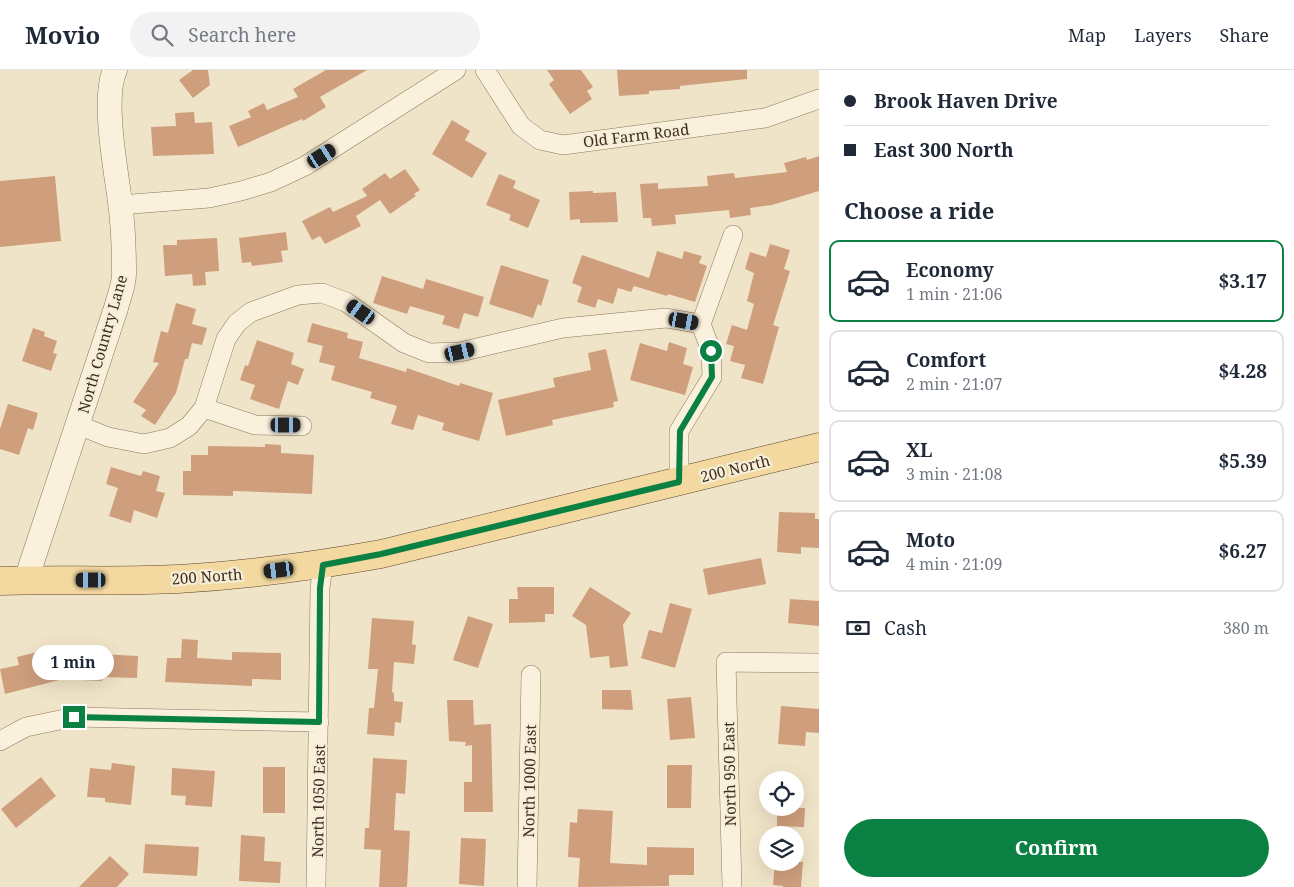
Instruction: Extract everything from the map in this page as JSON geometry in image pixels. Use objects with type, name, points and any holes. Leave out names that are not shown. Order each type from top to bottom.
[{"type":"main road","name":"200 North","points":[[13,580],[176,579],[239,575],[323,565],[381,554],[819,447]]},
{"type":"street","name":"North Country Lane","points":[[13,580],[78,425],[116,308],[125,273],[120,205],[110,123],[110,92],[112,76],[115,70]]},
{"type":"street","points":[[120,205],[209,198],[271,182],[305,166],[456,70]]},
{"type":"street","name":"Old Farm Road","points":[[485,70],[521,126],[540,140],[563,145],[765,118],[819,99]]},
{"type":"street","points":[[679,482],[680,431],[712,377],[711,351],[701,324],[734,235]]},
{"type":"street","points":[[78,425],[108,437],[144,444],[170,438],[189,426],[204,408],[226,339],[237,323],[252,312],[298,295],[322,293],[346,302],[404,343],[429,353],[460,352],[563,328],[666,318],[701,324]]},
{"type":"street","points":[[204,408],[255,425],[302,426]]},
{"type":"street","name":"North 1050 East","points":[[316,887],[320,588],[323,565]]},
{"type":"street","name":"North 950 East","points":[[732,887],[726,662],[819,663]]},
{"type":"street","name":"North 1000 East","points":[[527,887],[531,675]]},
{"type":"street","points":[[0,741],[26,727],[74,717],[319,722]]},
{"type":"building","points":[[193,70],[208,70],[210,85],[193,98],[179,80]]},
{"type":"building","points":[[326,70],[367,70],[320,97],[326,107],[303,121],[302,119],[238,147],[229,126],[251,117],[248,111],[264,103],[267,110],[298,97],[293,89]]},
{"type":"building","points":[[547,70],[581,70],[593,87],[587,91],[592,99],[570,114],[549,84],[554,80]]},
{"type":"building","points":[[617,70],[747,70],[747,79],[680,86],[680,89],[649,91],[649,94],[619,96]]},
{"type":"building","points":[[194,112],[195,123],[212,122],[214,154],[153,156],[151,127],[176,126],[175,113]]},
{"type":"building","points":[[452,120],[470,131],[465,140],[487,153],[472,178],[432,154]]},
{"type":"building","points":[[819,156],[819,191],[772,205],[750,208],[751,215],[730,218],[729,210],[675,215],[676,224],[652,226],[651,218],[643,218],[640,184],[658,183],[658,189],[708,186],[707,176],[734,173],[735,178],[787,172],[784,163],[806,157],[807,160]]},
{"type":"building","points":[[405,169],[420,190],[414,194],[416,196],[390,214],[380,200],[356,216],[361,226],[325,244],[320,236],[312,240],[302,221],[330,207],[333,212],[367,196],[362,189],[385,173],[390,179]]},
{"type":"building","points":[[499,174],[516,181],[513,188],[540,200],[528,228],[509,220],[511,215],[486,205]]},
{"type":"building","points":[[55,176],[61,241],[0,247],[0,181]]},
{"type":"building","points":[[593,191],[593,193],[616,192],[618,222],[580,223],[580,219],[570,220],[569,192]]},
{"type":"building","points":[[286,232],[288,250],[281,251],[283,262],[252,266],[251,262],[242,263],[239,238]]},
{"type":"building","points":[[217,238],[219,271],[205,272],[206,285],[193,286],[192,274],[165,276],[163,245],[177,245],[177,240]]},
{"type":"building","points":[[770,244],[790,250],[784,269],[790,271],[773,325],[779,327],[763,384],[741,378],[745,365],[730,361],[734,346],[726,344],[732,325],[747,330],[754,304],[747,301],[754,273],[745,269],[750,252],[766,257]]},
{"type":"building","points":[[657,251],[682,259],[684,251],[702,256],[699,263],[707,266],[695,302],[634,286],[631,292],[618,288],[613,304],[598,299],[595,308],[577,302],[582,287],[572,283],[582,255],[649,278]]},
{"type":"building","points":[[501,265],[549,280],[541,306],[538,304],[533,318],[489,304]]},
{"type":"building","points":[[382,276],[423,289],[426,279],[484,297],[478,317],[464,313],[459,329],[442,324],[445,316],[410,306],[407,314],[373,303]]},
{"type":"building","points":[[176,303],[196,309],[192,324],[207,328],[202,345],[192,343],[188,359],[185,359],[176,393],[155,425],[141,416],[146,410],[133,402],[159,363],[153,362],[161,331],[168,333]]},
{"type":"building","points":[[312,323],[348,333],[347,338],[363,342],[359,358],[406,372],[407,368],[459,386],[460,383],[493,393],[479,441],[442,430],[444,423],[418,415],[413,430],[391,424],[397,406],[370,398],[372,392],[331,380],[335,366],[319,362],[323,346],[307,342]]},
{"type":"building","points":[[33,328],[45,332],[44,336],[57,341],[53,353],[57,354],[51,371],[22,361]]},
{"type":"building","points":[[257,340],[294,353],[291,364],[304,369],[298,385],[288,381],[279,409],[250,399],[255,385],[240,380],[245,365],[248,366]]},
{"type":"building","points":[[669,342],[687,348],[683,364],[693,367],[685,395],[630,380],[640,343],[667,351]]},
{"type":"building","points":[[606,349],[618,401],[613,402],[614,407],[552,420],[553,425],[506,436],[498,400],[555,387],[553,378],[591,370],[588,353]]},
{"type":"building","points":[[8,404],[38,413],[33,430],[28,428],[19,455],[0,449],[0,429]]},
{"type":"building","points":[[265,444],[281,445],[281,453],[314,455],[312,494],[233,491],[233,496],[183,495],[183,471],[191,471],[191,455],[208,455],[208,446],[265,447]]},
{"type":"building","points":[[111,467],[141,476],[143,471],[160,476],[156,491],[165,493],[157,518],[134,510],[131,523],[109,516],[118,488],[106,484]]},
{"type":"building","points":[[779,512],[815,513],[815,519],[819,519],[819,548],[801,547],[801,554],[777,552]]},
{"type":"building","points":[[761,558],[766,584],[708,595],[703,569]]},
{"type":"building","points":[[517,587],[554,587],[554,614],[545,614],[545,622],[509,623],[509,599],[518,599]]},
{"type":"building","points":[[590,587],[631,613],[623,625],[628,666],[610,668],[609,656],[590,658],[586,625],[572,616]]},
{"type":"building","points":[[790,599],[819,601],[819,626],[788,623]]},
{"type":"building","points":[[670,603],[692,609],[675,668],[641,658],[649,630],[662,633]]},
{"type":"building","points":[[468,616],[493,624],[478,668],[453,660]]},
{"type":"building","points":[[372,618],[414,621],[412,644],[416,645],[414,664],[394,662],[392,692],[394,693],[394,701],[403,702],[401,723],[395,722],[394,736],[367,734],[369,708],[374,708],[378,669],[368,669]]},
{"type":"building","points":[[182,639],[198,640],[197,658],[232,660],[232,652],[281,653],[281,680],[252,679],[252,686],[165,682],[167,658],[181,658]]},
{"type":"building","points":[[37,652],[40,663],[58,658],[63,679],[5,694],[0,669],[19,665],[17,657]]},
{"type":"building","points":[[99,654],[138,656],[137,678],[103,677],[102,681],[81,680],[82,658],[99,659]]},
{"type":"building","points":[[602,690],[631,690],[633,710],[602,709]]},
{"type":"building","points":[[691,697],[695,738],[670,740],[667,699]]},
{"type":"building","points":[[447,700],[473,700],[474,725],[491,724],[493,812],[464,812],[464,782],[472,782],[472,745],[465,746],[466,742],[449,741]]},
{"type":"building","points":[[781,706],[819,709],[819,733],[806,732],[805,746],[778,744]]},
{"type":"building","points":[[373,758],[407,760],[405,794],[396,793],[394,830],[410,831],[407,887],[379,887],[381,850],[364,849],[365,828],[369,828]]},
{"type":"building","points":[[112,763],[135,766],[131,805],[105,802],[105,798],[87,797],[90,768],[111,770]]},
{"type":"building","points":[[667,765],[692,765],[691,808],[667,808]]},
{"type":"building","points":[[263,767],[285,767],[285,813],[263,813]]},
{"type":"building","points":[[172,768],[215,771],[212,807],[185,805],[186,796],[171,795]]},
{"type":"building","points":[[41,777],[56,796],[16,828],[1,809]]},
{"type":"building","points":[[805,808],[804,827],[777,826],[777,816],[804,816]]},
{"type":"building","points":[[578,809],[613,811],[610,863],[647,865],[647,847],[694,848],[694,875],[669,875],[669,886],[578,887],[580,858],[568,857],[570,822],[577,823]]},
{"type":"building","points":[[241,835],[265,837],[264,861],[281,862],[280,883],[239,881]]},
{"type":"building","points":[[461,838],[486,839],[484,886],[459,884]]},
{"type":"building","points":[[145,844],[199,847],[197,876],[143,873]]},
{"type":"building","points":[[110,856],[129,874],[117,887],[79,887]]},
{"type":"building","points":[[774,871],[802,871],[801,887],[773,885]]},
{"type":"route","points":[[74,717],[319,722],[320,588],[323,565],[381,554],[679,482],[680,431],[712,377],[711,351]]}]
